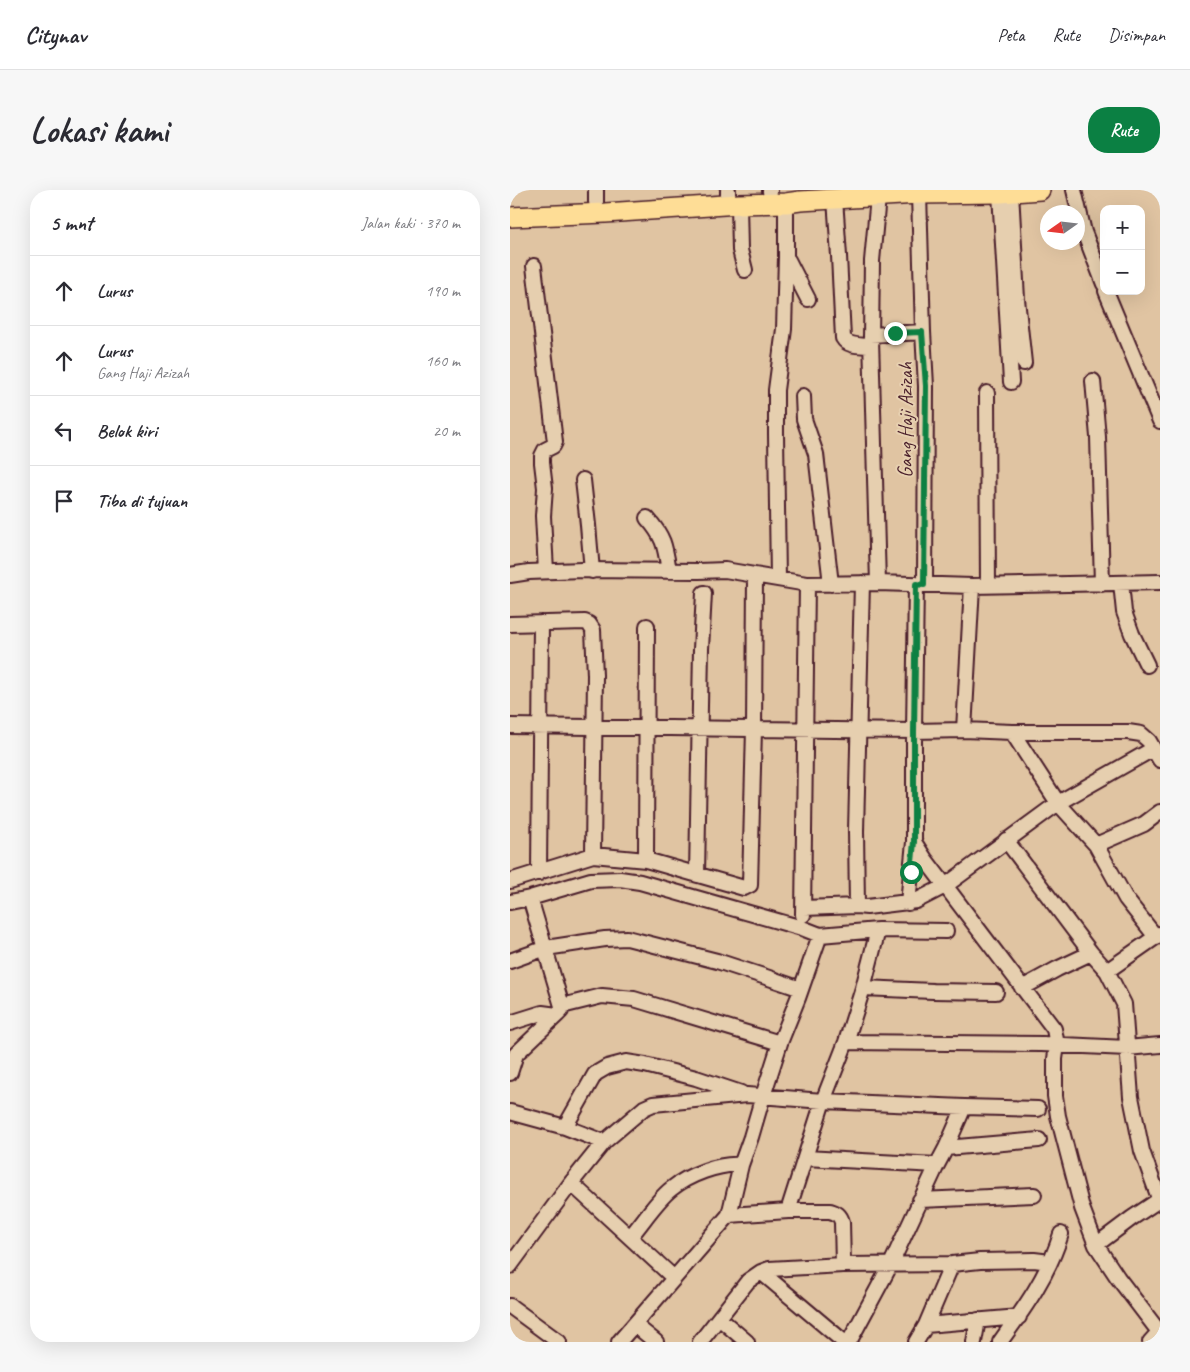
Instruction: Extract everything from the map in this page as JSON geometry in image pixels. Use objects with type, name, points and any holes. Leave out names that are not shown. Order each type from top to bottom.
[{"type":"highway","points":[[510,204],[605,213],[770,191],[811,190]]},
{"type":"highway","points":[[510,217],[571,209],[596,196],[732,196],[786,203],[840,196],[878,197],[1040,190]]},
{"type":"street","points":[[1074,190],[1084,232],[1100,274]]},
{"type":"street","points":[[1005,193],[1024,363]]},
{"type":"street","points":[[1005,193],[1011,382]]},
{"type":"street","name":"Gang Haji Azizah","points":[[908,903],[914,842],[914,732],[926,386],[922,332],[919,194]]},
{"type":"street","points":[[732,196],[745,270]]},
{"type":"street","points":[[840,196],[839,256],[844,342],[850,345],[922,332]]},
{"type":"street","points":[[878,197],[872,261],[871,340],[878,583]]},
{"type":"street","points":[[778,579],[776,390],[784,329],[786,203]]},
{"type":"street","points":[[786,257],[808,299]]},
{"type":"street","points":[[534,266],[555,442],[553,446],[545,450],[542,456],[545,488],[543,516],[546,571]]},
{"type":"street","points":[[1108,295],[1160,421]]},
{"type":"street","points":[[1093,381],[1098,437],[1102,584]]},
{"type":"street","points":[[986,393],[988,586]]},
{"type":"street","points":[[803,396],[804,419],[816,454],[831,584]]},
{"type":"street","points":[[583,480],[592,570]]},
{"type":"street","points":[[647,518],[662,538],[668,571]]},
{"type":"street","points":[[510,575],[546,571],[722,570],[807,584],[878,583],[988,586],[1160,582]]},
{"type":"street","points":[[510,881],[593,856],[646,860],[744,888],[750,885],[755,576]]},
{"type":"street","points":[[857,906],[856,831],[862,583]]},
{"type":"street","points":[[1121,583],[1124,612],[1147,665]]},
{"type":"street","points":[[807,584],[803,918],[820,935],[878,930],[899,932],[946,931]]},
{"type":"street","points":[[964,730],[972,586]]},
{"type":"street","points":[[697,874],[699,729],[704,593]]},
{"type":"street","points":[[510,624],[585,622],[593,630],[595,675],[593,856]]},
{"type":"street","points":[[539,873],[542,726],[541,623]]},
{"type":"street","points":[[646,860],[647,626]]},
{"type":"street","points":[[510,726],[914,732],[964,730],[1128,732],[1141,734],[1148,741],[1156,755],[1058,803],[945,886],[916,902],[867,907],[857,906],[803,918],[620,879],[591,880],[510,902]]},
{"type":"street","points":[[1012,732],[1058,803],[1096,845],[1126,899],[1158,935],[1106,971]]},
{"type":"street","points":[[1096,845],[1144,824],[1160,812]]},
{"type":"street","points":[[1006,840],[1106,971],[1124,1004],[1131,1097],[1142,1151],[1160,1201],[1132,1218],[1096,1246]]},
{"type":"street","points":[[914,842],[945,886],[1054,1029],[1051,1044],[1055,1059],[1054,1078],[1058,1116],[1082,1208],[1096,1246],[1156,1336]]},
{"type":"street","points":[[530,898],[546,948],[560,1011]]},
{"type":"street","points":[[788,1211],[824,1101],[846,1042],[863,988],[878,930]]},
{"type":"street","points":[[619,1342],[728,1215],[741,1165],[752,1137],[780,1043],[820,935]]},
{"type":"street","points":[[510,961],[546,948],[605,939],[627,938],[717,961],[801,989]]},
{"type":"street","points":[[1022,988],[1091,953]]},
{"type":"street","points":[[863,988],[996,992]]},
{"type":"street","points":[[510,1022],[542,1012],[560,1011],[602,996],[634,999],[780,1043]]},
{"type":"street","points":[[510,1073],[513,1053],[560,1011]]},
{"type":"street","points":[[846,1042],[1051,1044],[1127,1048],[1160,1045]]},
{"type":"street","points":[[565,1127],[595,1074],[607,1067],[626,1062],[696,1078],[747,1095]]},
{"type":"street","points":[[511,1262],[604,1142],[644,1108],[653,1104],[747,1095],[824,1101],[1038,1109]]},
{"type":"street","points":[[849,1342],[890,1264],[964,1107]]},
{"type":"street","points":[[510,1112],[565,1127],[604,1142]]},
{"type":"street","points":[[946,1148],[1039,1140]]},
{"type":"street","points":[[805,1158],[937,1165]]},
{"type":"street","points":[[630,1237],[671,1189],[709,1169],[732,1164],[741,1165]]},
{"type":"street","points":[[571,1183],[674,1278]]},
{"type":"street","points":[[920,1200],[1034,1195]]},
{"type":"street","points":[[728,1215],[788,1211],[830,1211],[836,1213],[840,1216],[842,1222],[843,1265]]},
{"type":"street","points":[[1000,1342],[1033,1295],[1050,1262],[1061,1234]]},
{"type":"street","points":[[700,1342],[748,1281],[769,1269],[843,1265],[952,1264],[980,1261],[1034,1260],[1050,1262]]},
{"type":"street","points":[[916,1342],[926,1325],[952,1264]]},
{"type":"street","points":[[761,1272],[844,1342]]},
{"type":"street","points":[[510,1306],[560,1342]]},
{"type":"street","points":[[926,1325],[1018,1317]]},
{"type":"street","points":[[719,1318],[748,1342]]},
{"type":"street","points":[[974,1342],[978,1320]]},
{"type":"street","points":[[635,1325],[656,1342]]},
{"type":"route","points":[[895,333],[922,332],[926,386],[924,585],[916,584],[914,842],[911,872]]}]
